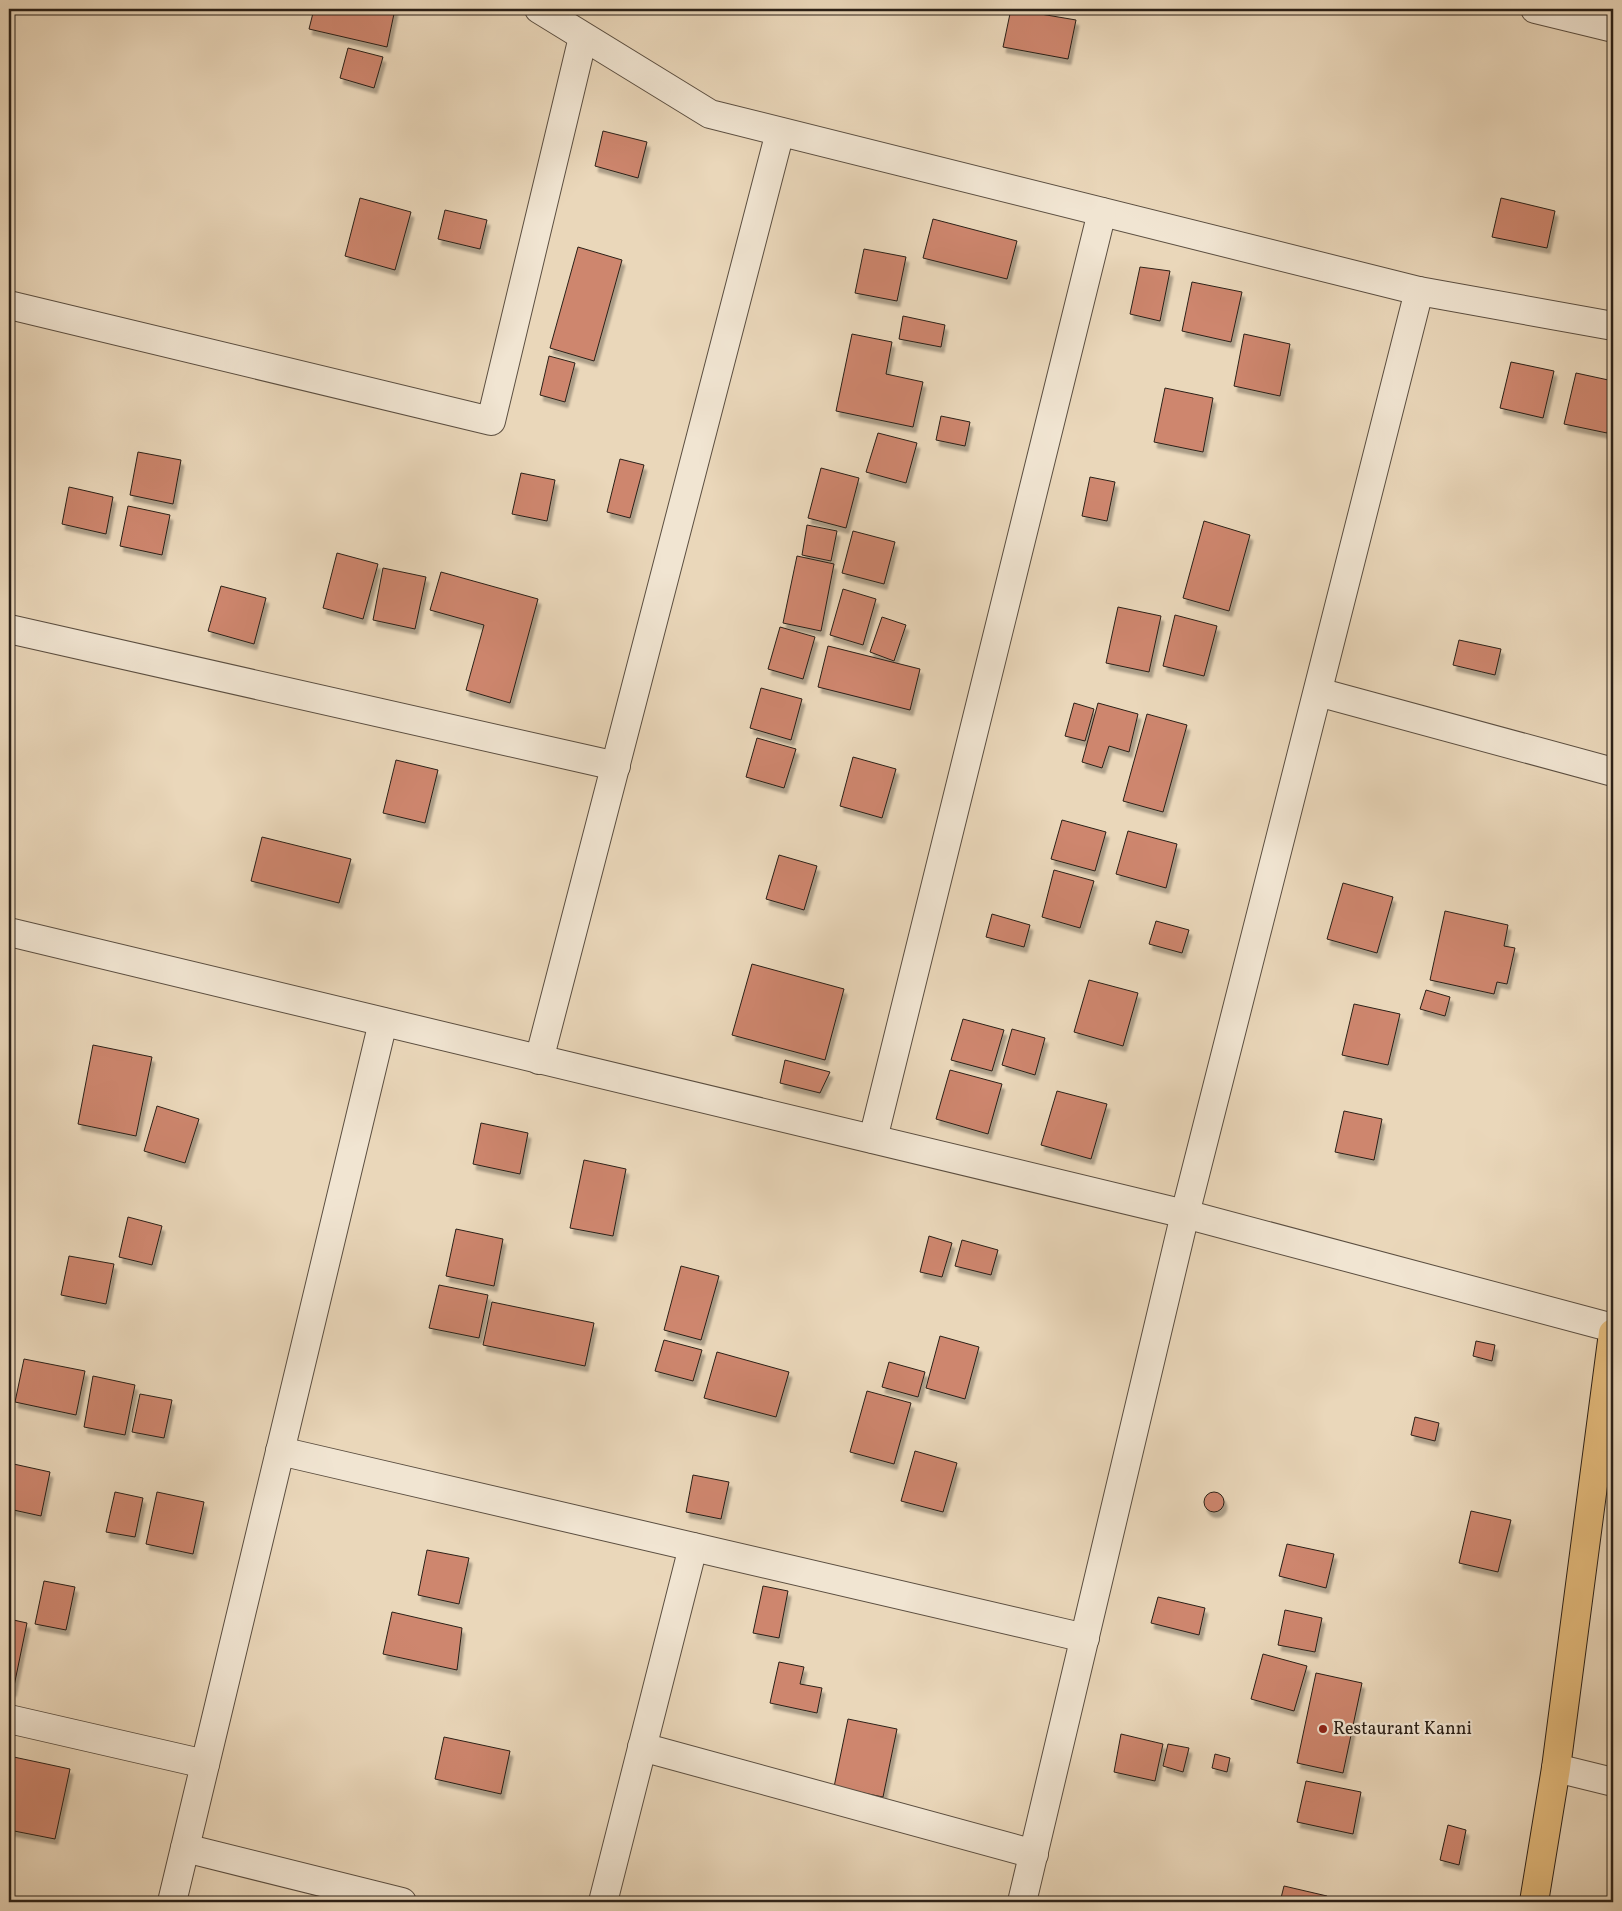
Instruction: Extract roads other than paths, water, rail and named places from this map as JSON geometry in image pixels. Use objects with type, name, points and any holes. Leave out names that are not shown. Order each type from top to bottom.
[{"type":"highway","points":[[1534,1902],[1556,1768],[1613,1333]]},
{"type":"street","points":[[540,9],[710,114],[1419,291],[1613,326]]},
{"type":"street","points":[[1535,9],[1613,28]]},
{"type":"street","points":[[9,305],[491,421],[583,37]]},
{"type":"street","points":[[539,1060],[780,132]]},
{"type":"street","points":[[872,1139],[1102,212]]},
{"type":"street","points":[[1022,1902],[1185,1214],[1419,291]]},
{"type":"street","points":[[9,629],[616,766]]},
{"type":"street","points":[[1318,692],[1613,772]]},
{"type":"street","points":[[9,932],[1185,1214],[1613,1328]]},
{"type":"street","points":[[172,1902],[383,1022]]},
{"type":"street","points":[[280,1451],[1085,1638]]},
{"type":"street","points":[[603,1902],[693,1547]]},
{"type":"street","points":[[9,1719],[205,1764]]},
{"type":"street","points":[[642,1748],[1034,1854]]},
{"type":"street","points":[[1556,1768],[1613,1782]]},
{"type":"street","points":[[185,1848],[402,1902]]},
{"type":"place","name":"Restaurant Kanni","points":[[1323,1729]]}]
